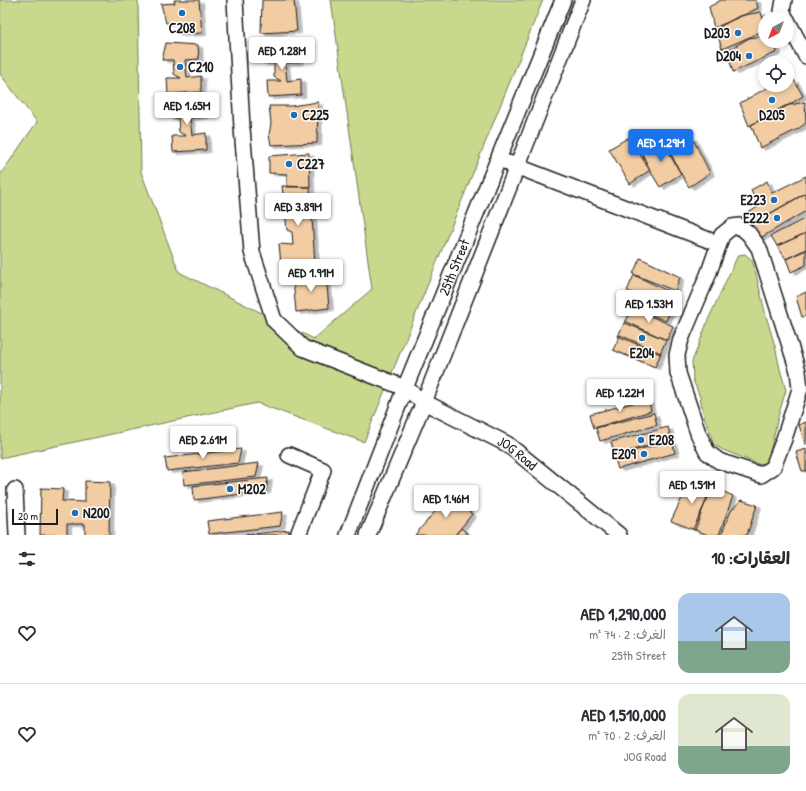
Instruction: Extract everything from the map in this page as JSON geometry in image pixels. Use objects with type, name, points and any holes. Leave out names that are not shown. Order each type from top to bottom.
[{"type":"street","name":"JOG Road","points":[[235,0],[252,252],[274,320],[303,348],[405,388],[424,402],[507,444],[619,535]]},
{"type":"street","name":"25th Street","points":[[348,535],[405,388],[563,0]]},
{"type":"street","name":"25th Street","points":[[368,535],[424,402],[583,0]]},
{"type":"street","points":[[783,12],[784,0]]},
{"type":"street","points":[[794,33],[806,56]]},
{"type":"street","points":[[498,159],[719,244]]},
{"type":"street","points":[[740,226],[749,234],[759,248],[798,371],[800,389],[784,439],[773,467],[761,474],[719,461],[707,452],[698,433],[678,373],[677,355],[681,339],[719,244],[722,235],[732,227],[740,226]]},
{"type":"street","points":[[289,455],[323,470],[298,535]]},
{"type":"street","points":[[15,490],[17,535]]},
{"type":"green space","points":[[0,0],[138,0],[141,172],[179,272],[314,339],[372,289],[331,0],[543,0],[364,442],[257,403],[0,458],[0,175],[37,122],[0,74]]},
{"type":"green space","points":[[745,254],[752,260],[754,266],[786,390],[768,461],[763,466],[723,450],[713,444],[704,417],[700,397],[693,380],[692,361],[708,320],[738,255]]},
{"type":"building","name":"C208","points":[[174,0],[199,0],[202,33],[179,34],[178,22],[166,23],[161,4],[175,3]]},
{"type":"building","points":[[262,0],[294,0],[297,31],[261,33]]},
{"type":"building","points":[[721,0],[756,0],[758,8],[714,28],[709,7]]},
{"type":"building","name":"D203","points":[[758,13],[758,33],[722,49],[716,29],[739,16]]},
{"type":"building","name":"D204","points":[[758,37],[758,48],[776,48],[777,52],[768,56],[758,56],[758,61],[733,72],[727,51],[749,38]]},
{"type":"building","name":"C210","points":[[166,43],[198,45],[199,59],[185,60],[187,78],[201,76],[201,92],[168,94],[167,78],[181,78],[174,74],[173,60],[162,60]]},
{"type":"building","points":[[266,46],[298,48],[299,62],[285,63],[287,81],[301,79],[301,95],[268,97],[267,81],[281,81],[274,77],[274,63],[262,63]]},
{"type":"building","name":"D205","points":[[794,80],[803,96],[749,126],[740,103],[760,92],[794,92]]},
{"type":"building","points":[[171,101],[203,102],[204,116],[190,118],[192,135],[206,133],[206,150],[173,152],[172,136],[186,136],[179,132],[178,118],[167,117]]},
{"type":"building","name":"C225","points":[[318,102],[317,143],[271,145],[269,135],[271,123],[269,106],[291,106]]},
{"type":"building","points":[[805,102],[806,123],[798,129],[760,148],[751,125],[785,106]]},
{"type":"building","points":[[633,135],[650,170],[630,184],[609,149]]},
{"type":"building","points":[[692,137],[710,173],[689,187],[668,152]]},
{"type":"building","points":[[663,138],[681,174],[660,187],[639,153]]},
{"type":"building","name":"C227","points":[[309,153],[310,187],[287,187],[287,174],[269,173],[269,156]]},
{"type":"building","name":"E223","points":[[806,176],[806,193],[748,226],[743,216],[758,207],[751,190],[767,181],[772,193]]},
{"type":"building","points":[[282,186],[310,187],[315,264],[281,264],[279,244],[293,245],[292,232],[287,230]]},
{"type":"building","name":"E222","points":[[806,193],[806,211],[757,240],[748,226]]},
{"type":"building","points":[[806,218],[806,233],[777,246],[771,236]]},
{"type":"building","points":[[806,233],[806,250],[786,259],[777,246]]},
{"type":"building","points":[[806,249],[806,265],[791,272],[786,259]]},
{"type":"building","points":[[640,258],[680,277],[675,291],[633,274]]},
{"type":"building","points":[[326,274],[329,308],[296,312],[293,279]]},
{"type":"building","points":[[634,275],[674,294],[669,308],[627,291]]},
{"type":"building","points":[[806,292],[806,316],[802,317],[796,297]]},
{"type":"building","points":[[640,297],[670,311],[666,321],[635,308]]},
{"type":"building","points":[[632,308],[673,326],[667,340],[625,323]]},
{"type":"building","name":"E204","points":[[625,321],[666,340],[660,354],[618,336]]},
{"type":"building","points":[[620,335],[661,353],[655,367],[613,350]]},
{"type":"building","points":[[648,399],[651,411],[594,428],[590,414]]},
{"type":"building","points":[[654,413],[657,425],[600,441],[596,428]]},
{"type":"building","points":[[806,422],[806,444],[805,444],[799,425]]},
{"type":"building","name":"E208","points":[[668,427],[671,439],[615,455],[611,442]]},
{"type":"building","name":"E209","points":[[672,441],[675,453],[618,469],[614,456]]},
{"type":"building","points":[[241,449],[238,463],[167,471],[165,458]]},
{"type":"building","points":[[806,449],[806,471],[802,471],[796,452]]},
{"type":"building","points":[[259,463],[256,477],[184,485],[183,472]]},
{"type":"building","name":"M202","points":[[268,478],[266,491],[194,500],[193,486]]},
{"type":"building","points":[[691,479],[711,487],[695,530],[671,521]]},
{"type":"building","name":"N200","points":[[85,481],[110,482],[109,535],[85,535],[85,524],[67,524],[67,535],[40,535],[41,488],[63,489],[62,501],[85,502]]},
{"type":"building","points":[[713,487],[733,496],[719,535],[708,535],[693,529]]},
{"type":"building","points":[[449,495],[472,514],[461,528],[455,535],[415,535]]},
{"type":"building","points":[[741,500],[757,505],[747,535],[721,535],[731,511]]},
{"type":"building","points":[[283,512],[280,526],[209,534],[207,521]]},
{"type":"building","points":[[461,528],[469,535],[455,535]]},
{"type":"building","points":[[289,530],[288,535],[243,535]]},
{"type":"place","name":"C208","points":[[182,13]]},
{"type":"place","name":"D203","points":[[738,33]]},
{"type":"place","name":"D204","points":[[749,56]]},
{"type":"place","name":"C210","points":[[180,67]]},
{"type":"place","name":"D205","points":[[772,100]]},
{"type":"place","name":"C225","points":[[294,115]]},
{"type":"place","name":"C227","points":[[289,164]]},
{"type":"place","name":"E223","points":[[774,200]]},
{"type":"place","name":"E222","points":[[777,218]]},
{"type":"place","name":"E204","points":[[642,338]]},
{"type":"place","name":"E208","points":[[641,440]]},
{"type":"place","name":"E209","points":[[644,454]]},
{"type":"place","name":"M202","points":[[230,489]]},
{"type":"place","name":"N200","points":[[75,513]]}]
